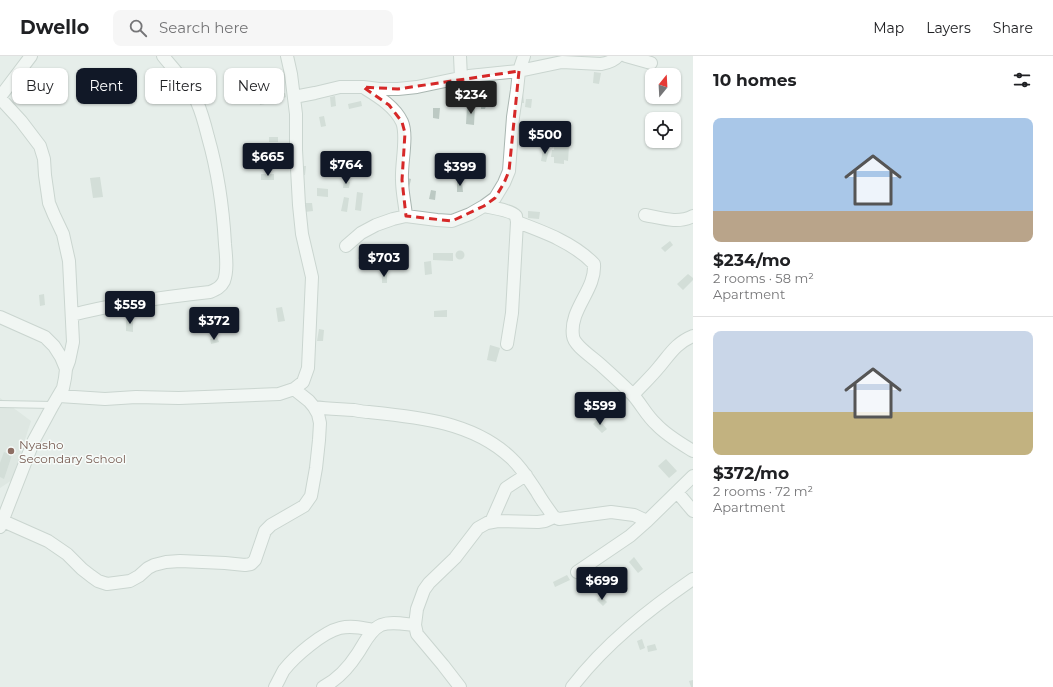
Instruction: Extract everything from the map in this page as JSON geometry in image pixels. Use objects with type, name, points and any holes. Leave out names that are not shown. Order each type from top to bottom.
[{"type":"street","points":[[31,56],[0,97],[40,146],[44,159],[49,202],[63,234],[69,261],[73,342],[63,388],[34,440],[1,524],[48,541],[67,554],[91,576],[107,584],[130,581],[139,576],[148,568],[166,562],[180,561],[245,565],[251,564],[255,560],[265,531],[271,525],[304,506],[311,496],[316,468],[320,423],[318,414],[314,407],[294,388]]},
{"type":"street","points":[[72,315],[122,304],[210,292],[220,287],[224,280],[226,271],[226,252],[215,160],[197,102],[189,87],[162,56]]},
{"type":"street","points":[[56,401],[136,397],[179,398],[279,394],[294,388],[303,382],[308,368],[312,277],[302,234],[296,158],[296,114],[287,56]]},
{"type":"street","points":[[460,56],[461,78]]},
{"type":"street","points":[[346,246],[361,233],[376,225],[393,219],[406,216],[452,221],[470,214],[495,198],[509,171],[513,117],[519,71],[524,56]]},
{"type":"street","points":[[294,97],[340,87],[364,87],[379,89],[416,87],[461,78],[519,71],[562,62],[601,64],[607,63],[618,56]]},
{"type":"street","points":[[626,56],[651,63]]},
{"type":"street","points":[[364,87],[389,105],[402,122],[405,133],[402,180],[406,216]]},
{"type":"street","points":[[484,206],[504,210],[516,216],[517,222],[512,313],[507,344]]},
{"type":"street","points":[[645,215],[672,220],[686,220],[693,216]]},
{"type":"street","points":[[517,222],[547,234],[566,244],[580,252],[594,264],[594,276],[585,297],[578,308],[573,325],[573,337],[576,343],[602,365],[633,395],[656,424],[675,440],[693,451]]},
{"type":"street","points":[[0,317],[45,337],[54,346],[66,369]]},
{"type":"street","points":[[633,395],[673,349],[693,336]]},
{"type":"street","points":[[314,407],[401,415],[447,424],[468,431],[490,442],[511,458],[526,475],[554,517],[559,519],[611,512],[634,515],[648,521]]},
{"type":"street","points":[[491,522],[506,488],[526,475]]},
{"type":"street","points":[[577,572],[630,536],[648,521],[693,475]]},
{"type":"street","points":[[677,492],[693,511]]},
{"type":"street","points":[[460,687],[417,634],[415,625],[417,609],[424,590],[428,583],[455,558],[478,528],[491,522],[538,522],[554,517]]},
{"type":"street","points":[[574,686],[583,672],[616,638],[662,601],[693,579]]},
{"type":"street","points":[[322,687],[332,682],[342,673],[374,630],[380,626],[389,623],[415,625]]},
{"type":"street","points":[[275,687],[284,671],[293,660],[328,632],[354,626],[374,630]]},
{"type":"lane","points":[[0,404],[56,401]]},
{"type":"highlighted area","points":[[519,71],[509,171],[495,198],[484,206],[452,221],[406,216],[402,180],[405,133],[402,122],[389,105],[363,87],[398,89]]},
{"type":"shaded area","name":"Nyasho Secondary School","points":[[0,398],[31,421],[12,480],[0,488]]},
{"type":"building","points":[[594,72],[601,73],[599,84],[593,83]]},
{"type":"building","points":[[523,93],[524,103],[521,103],[520,94]]},
{"type":"building","points":[[335,96],[336,106],[331,107],[330,97]]},
{"type":"building","points":[[526,99],[532,99],[531,108],[525,107]]},
{"type":"building","points":[[361,101],[362,106],[349,109],[348,104]]},
{"type":"building","points":[[481,105],[486,106],[485,109],[481,109]]},
{"type":"building","points":[[467,106],[475,106],[474,125],[466,124]]},
{"type":"building","points":[[433,108],[440,108],[439,119],[433,118]]},
{"type":"building","points":[[324,116],[326,126],[321,127],[319,117]]},
{"type":"building","points":[[562,125],[569,142],[560,145],[569,146],[568,161],[564,160],[564,164],[554,163],[554,157],[551,157],[554,147],[552,148],[546,131]]},
{"type":"building","points":[[269,137],[278,137],[278,142],[269,142]]},
{"type":"building","points":[[543,149],[549,150],[546,162],[541,161]]},
{"type":"building","points":[[301,166],[306,166],[305,175],[301,175]]},
{"type":"building","points":[[261,174],[274,174],[274,180],[261,180]]},
{"type":"building","points":[[100,177],[103,197],[93,198],[90,178]]},
{"type":"building","points":[[404,177],[411,179],[409,188],[401,186]]},
{"type":"building","points":[[344,181],[350,182],[349,188],[343,188]]},
{"type":"building","points":[[457,182],[462,182],[463,192],[457,192]]},
{"type":"building","points":[[317,188],[328,189],[328,197],[317,196]]},
{"type":"building","points":[[431,190],[436,191],[435,200],[429,199]]},
{"type":"building","points":[[357,192],[363,193],[361,211],[355,210]]},
{"type":"building","points":[[344,197],[349,198],[347,212],[341,211]]},
{"type":"building","points":[[304,203],[312,203],[313,211],[305,212]]},
{"type":"building","points":[[528,211],[540,212],[539,219],[528,218]]},
{"type":"building","points":[[670,241],[673,245],[665,252],[661,248]]},
{"type":"building","points":[[359,249],[365,250],[364,260],[358,259]]},
{"type":"building","points":[[460,250],[465,255],[460,260],[455,255]]},
{"type":"building","points":[[433,253],[453,253],[453,261],[433,260]]},
{"type":"building","points":[[431,261],[432,274],[425,275],[424,262]]},
{"type":"building","points":[[382,273],[387,273],[387,283],[382,283]]},
{"type":"building","points":[[688,274],[693,278],[693,280],[683,290],[677,284]]},
{"type":"building","points":[[44,294],[45,305],[40,306],[39,295]]},
{"type":"building","points":[[282,307],[285,321],[278,322],[276,308]]},
{"type":"building","points":[[447,310],[447,317],[434,317],[434,311]]},
{"type":"building","points":[[126,319],[133,319],[133,332],[126,331]]},
{"type":"building","points":[[319,329],[324,330],[323,341],[317,341]]},
{"type":"building","points":[[217,337],[219,342],[211,344],[210,339]]},
{"type":"building","points":[[490,345],[500,348],[496,362],[487,360]]},
{"type":"building","points":[[619,401],[625,411],[620,414],[613,405]]},
{"type":"building","points":[[598,419],[607,429],[602,433],[593,424]]},
{"type":"building","points":[[4,452],[12,455],[4,479],[0,477],[0,463]]},
{"type":"building","points":[[666,459],[677,471],[669,478],[658,466]]},
{"type":"building","points":[[634,557],[643,569],[638,573],[629,562]]},
{"type":"building","points":[[567,575],[570,580],[555,587],[553,582]]},
{"type":"building","points":[[622,576],[628,589],[624,591],[618,578]]},
{"type":"building","points":[[601,596],[607,602],[603,606],[597,600]]},
{"type":"building","points":[[642,639],[645,648],[640,650],[637,641]]},
{"type":"building","points":[[655,644],[657,650],[648,652],[647,646]]},
{"type":"building","points":[[693,680],[693,687],[691,687],[689,681]]},
{"type":"place","name":"Nyasho Secondary School","points":[[11,451]]}]
